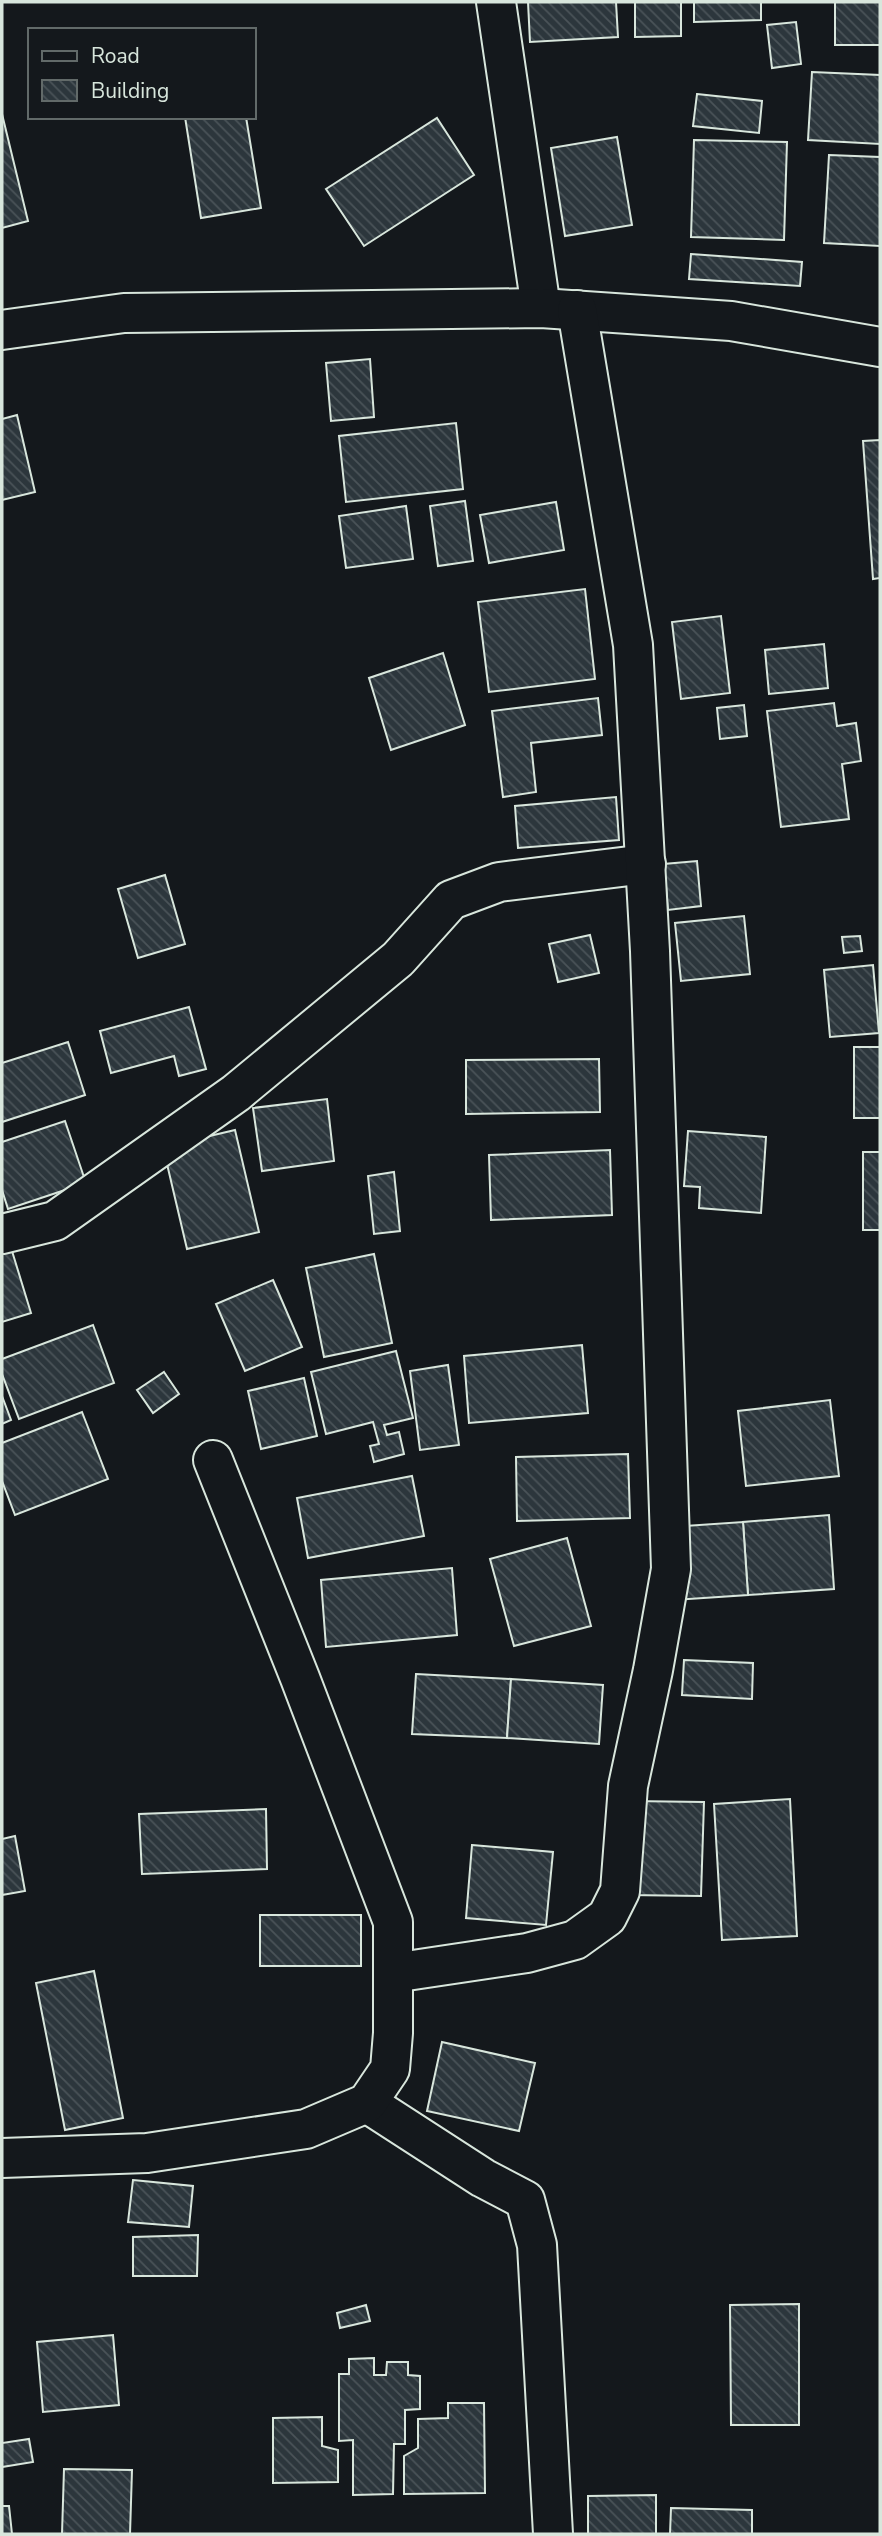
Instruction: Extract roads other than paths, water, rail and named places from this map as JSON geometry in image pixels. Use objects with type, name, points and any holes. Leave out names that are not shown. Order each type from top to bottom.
[{"type":"street","points":[[393,1973],[527,1953],[575,1940],[607,1917],[620,1891],[628,1786],[671,1569],[646,864],[633,645],[559,309],[496,2]]},
{"type":"street","points":[[2,330],[124,313],[559,309],[731,321],[880,347]]},
{"type":"street","points":[[2,1234],[55,1221],[236,1093],[397,959],[451,901],[499,882],[646,864]]},
{"type":"street","points":[[2,2158],[147,2153],[306,2129],[367,2103],[390,2069],[393,2033],[393,1922],[213,1460]]},
{"type":"street","points":[[367,2103],[483,2178],[525,2200],[537,2245],[553,2534]]}]
